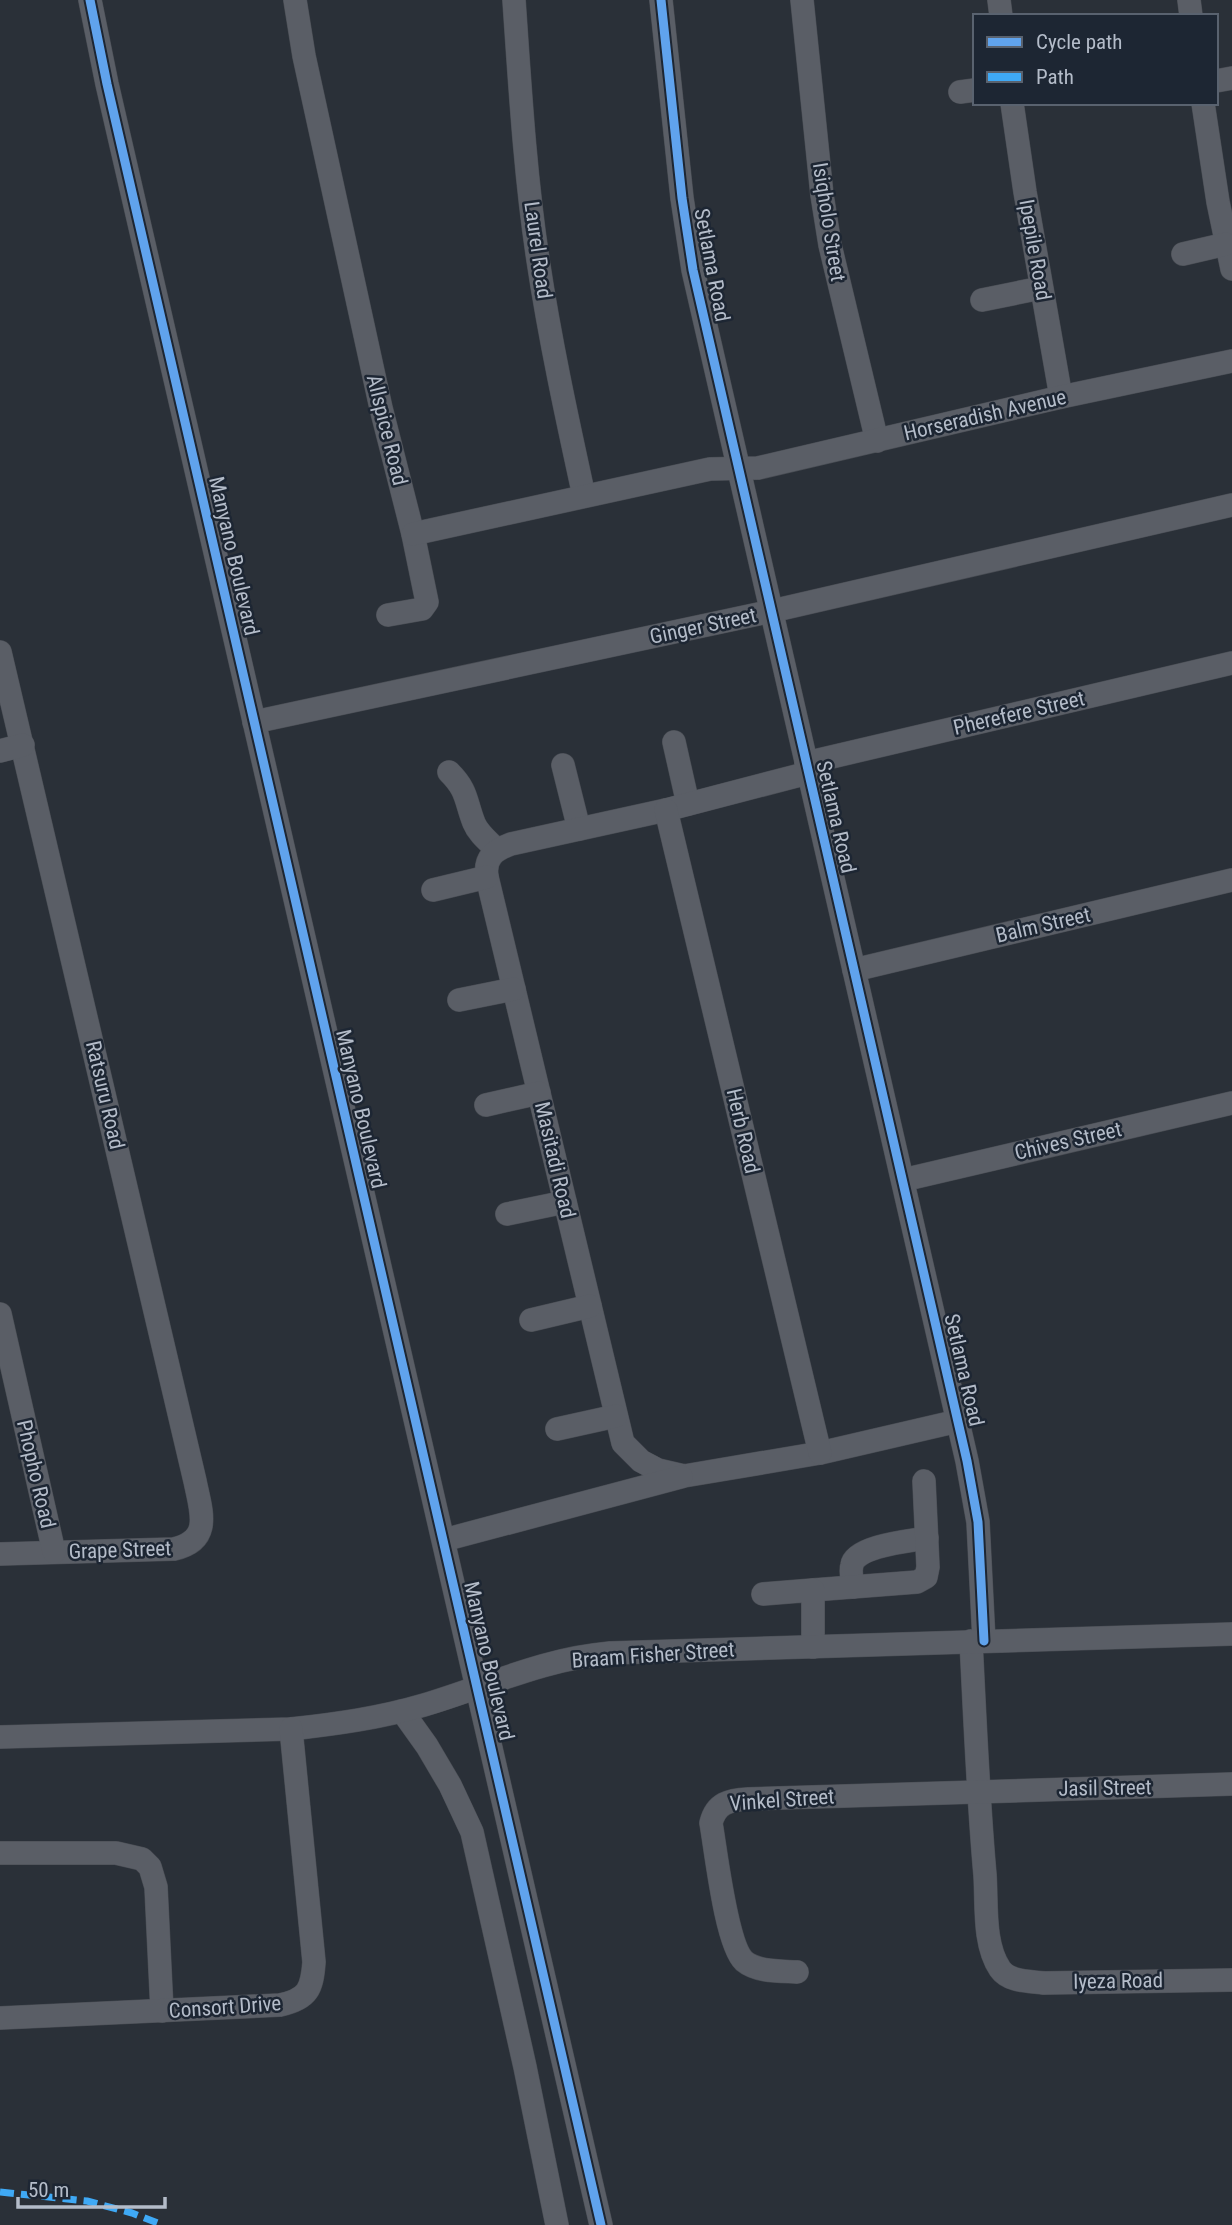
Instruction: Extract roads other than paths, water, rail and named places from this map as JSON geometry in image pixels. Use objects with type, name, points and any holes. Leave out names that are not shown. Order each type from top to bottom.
[{"type":"street","name":"Manyano Boulevard","points":[[90,0],[107,85],[601,2225]]},
{"type":"street","name":"Allspice Road","points":[[295,0],[303,56],[427,602],[422,609],[388,615]]},
{"type":"street","name":"Laurel Road","points":[[514,0],[538,259],[551,340],[583,496]]},
{"type":"street","name":"Setlama Road","points":[[661,0],[687,233],[699,300],[904,1180],[978,1522],[978,1791],[991,1944],[994,1958],[1006,1976]]},
{"type":"street","name":"Isiqholo Street","points":[[802,0],[822,195],[830,246],[877,441]]},
{"type":"street","name":"Ipepile Road","points":[[1012,105],[1061,397]]},
{"type":"street","points":[[1203,105],[1232,269]]},
{"type":"street","points":[[1183,254],[1227,229]]},
{"type":"street","points":[[982,300],[1041,288]]},
{"type":"street","name":"Horseradish Avenue","points":[[738,468],[758,468],[1232,360]]},
{"type":"street","points":[[412,534],[710,469],[738,468]]},
{"type":"street","name":"Ginger Street","points":[[254,722],[772,611],[1232,505]]},
{"type":"street","name":"Ratsuru Road","points":[[0,652],[196,1489],[202,1522],[196,1539]]},
{"type":"street","name":"Pherefere Street","points":[[807,768],[1232,663]]},
{"type":"street","name":"Herb Road","points":[[674,742],[677,807],[820,1453]]},
{"type":"street","points":[[0,751],[23,746]]},
{"type":"street","points":[[563,765],[579,829]]},
{"type":"street","points":[[449,772],[460,783],[470,802],[475,823],[496,849],[677,807],[807,768]]},
{"type":"street","name":"Masitadi Road","points":[[496,849],[488,862],[488,877],[623,1443],[641,1461],[658,1470],[684,1476],[820,1453],[958,1421]]},
{"type":"street","points":[[433,890],[488,877]]},
{"type":"street","name":"Balm Street","points":[[854,970],[1232,880]]},
{"type":"street","points":[[459,1000],[514,989]]},
{"type":"street","points":[[486,1105],[539,1093]]},
{"type":"street","name":"Chives Street","points":[[904,1180],[1232,1103]]},
{"type":"street","points":[[507,1214],[565,1202]]},
{"type":"street","points":[[531,1320],[590,1306]]},
{"type":"street","name":"Phopho Road","points":[[0,1314],[54,1552]]},
{"type":"street","points":[[557,1429],[616,1416]]},
{"type":"street","points":[[444,1540],[684,1476]]},
{"type":"street","points":[[763,1594],[917,1582],[926,1577],[928,1567],[924,1481]]},
{"type":"street","points":[[853,1587],[852,1564],[855,1556],[865,1551],[927,1538]]},
{"type":"street","name":"Grape Street","points":[[0,1554],[163,1550],[183,1547],[196,1539]]},
{"type":"street","points":[[813,1590],[813,1647]]},
{"type":"street","name":"Braam Fisher Street","points":[[0,1737],[291,1729],[333,1724],[402,1711],[533,1668],[584,1656],[1232,1634]]},
{"type":"street","points":[[402,1711],[450,1785],[472,1832],[525,2067],[557,2225]]},
{"type":"street","name":"Consort Drive","points":[[0,2018],[280,2005],[304,1996],[310,1987],[314,1962],[291,1729]]},
{"type":"street","name":"Jasil Street","points":[[978,1791],[1232,1784]]},
{"type":"street","name":"Vinkel Street","points":[[797,1972],[766,1970],[745,1962],[732,1940],[712,1824],[714,1812],[720,1805],[748,1799],[978,1791]]},
{"type":"street","points":[[0,1853],[116,1853],[142,1859],[150,1867],[156,1887],[162,2011]]},
{"type":"street","name":"Iyeza Road","points":[[1006,1976],[1044,1983],[1232,1980]]}]
